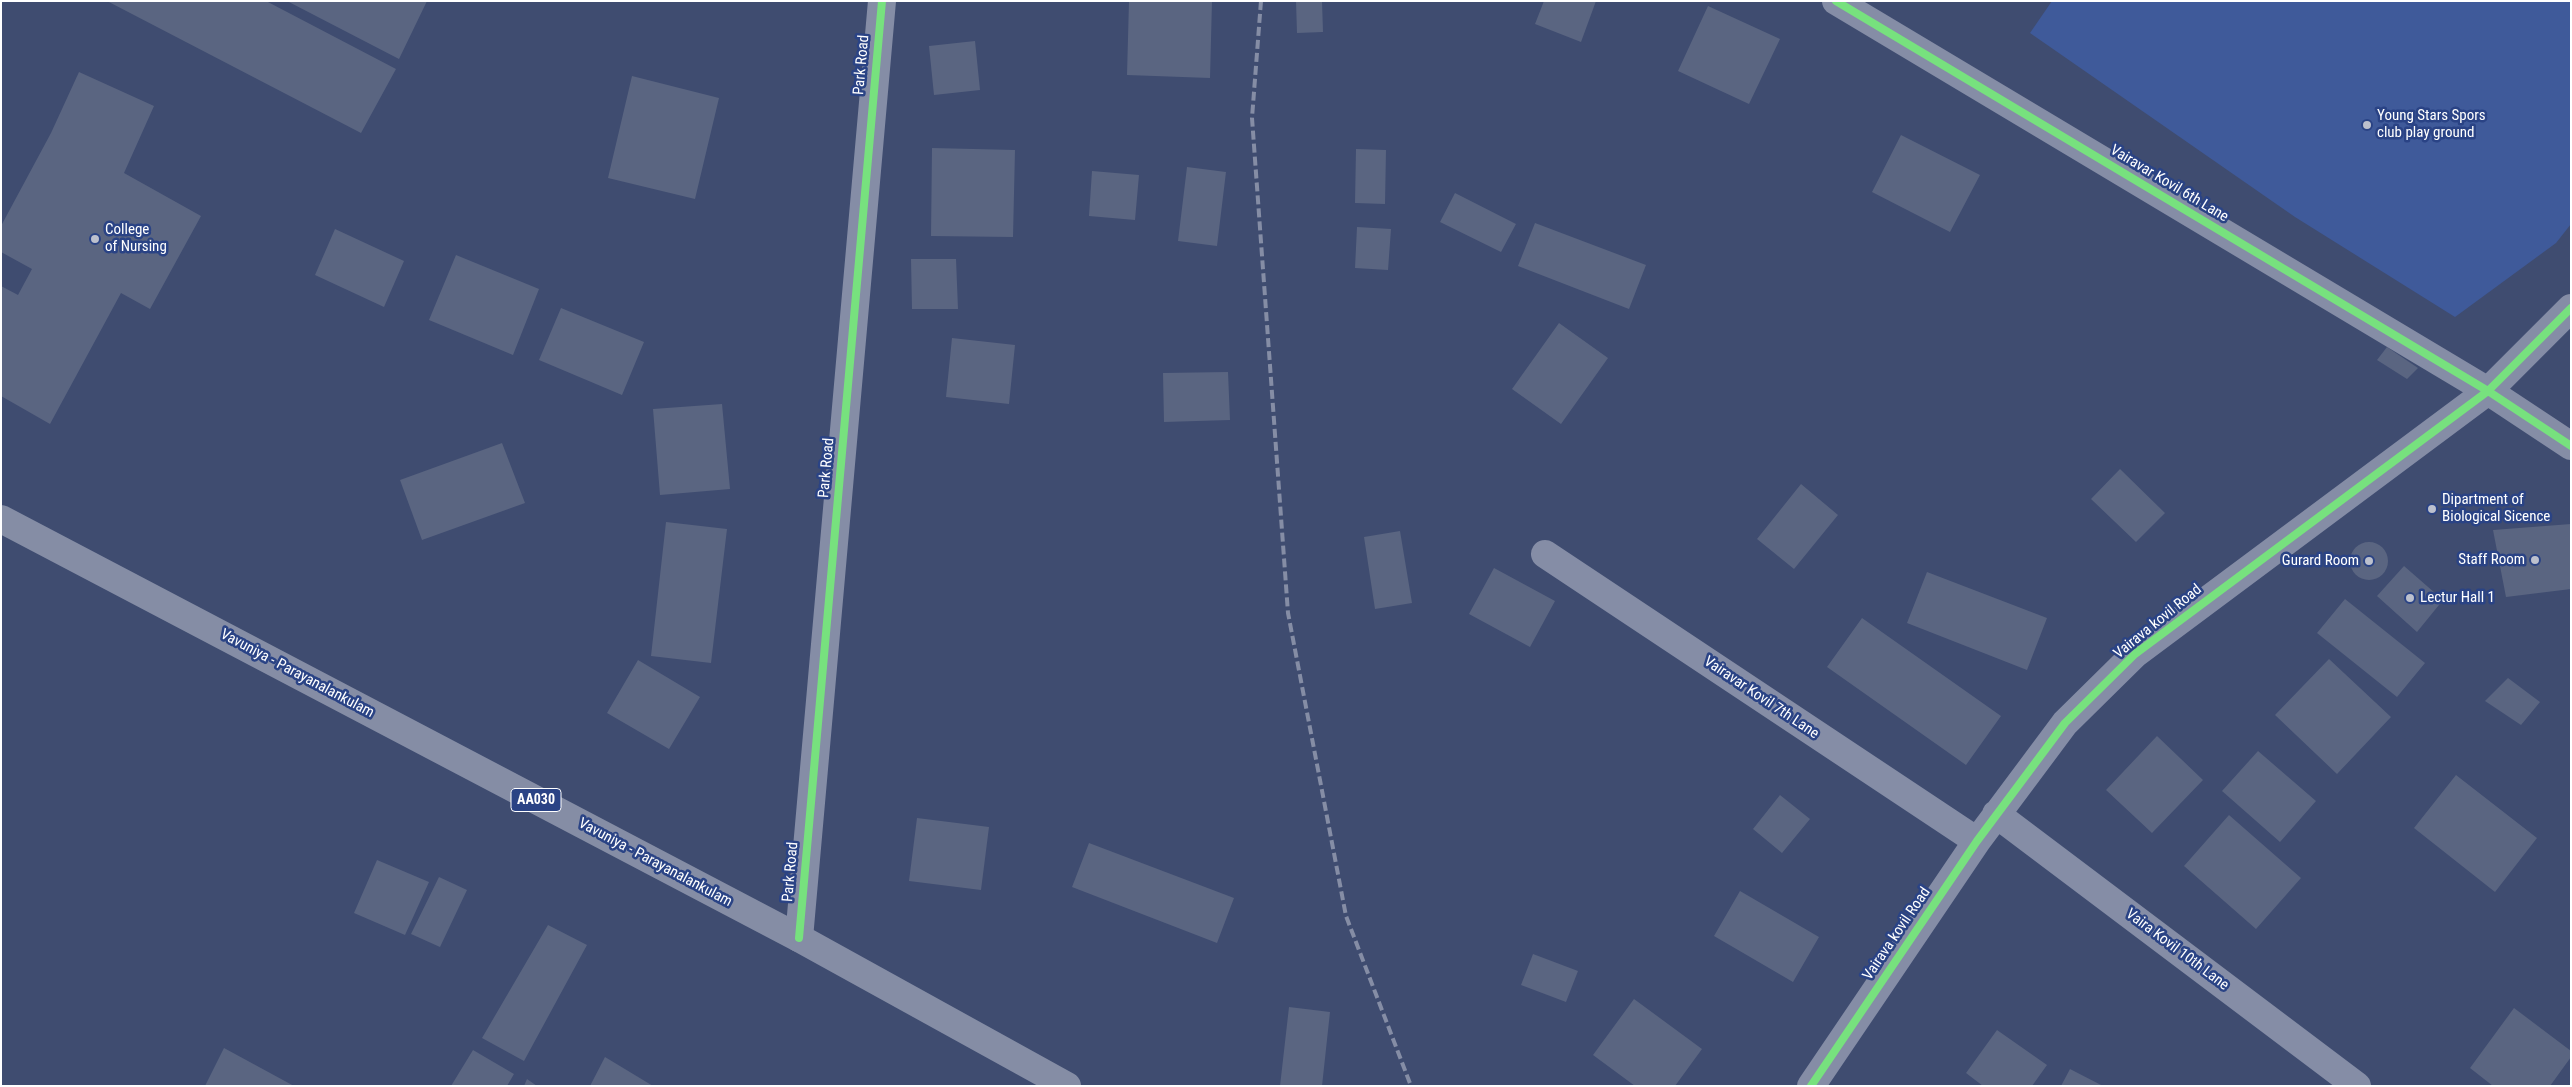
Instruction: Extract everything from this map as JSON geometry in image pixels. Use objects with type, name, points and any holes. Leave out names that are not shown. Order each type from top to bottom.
[{"type":"highway","name":"Vavuniya - Parayanalankulam","points":[[1,519],[799,938],[1067,1086]]},
{"type":"street","name":"Park Road","points":[[799,938],[882,1]]},
{"type":"street","name":"Vairavar Kovil 6th Lane","points":[[1836,1],[2488,391],[2571,446]]},
{"type":"street","name":"Vairava kovil Road","points":[[1811,1086],[1977,841],[2065,723],[2135,654],[2488,391],[2571,308]]},
{"type":"street","name":"Vairavar Kovil 7th Lane","points":[[1544,554],[1977,841]]},
{"type":"street","name":"Vaira Kovil 10th Lane","points":[[1996,814],[2357,1086]]},
{"type":"shaded area","name":"Young Stars Spors club play ground","points":[[2052,1],[2571,1],[2571,224],[2556,243],[2455,317],[2295,217],[2030,33]]},
{"type":"building","points":[[107,1],[266,1],[396,69],[361,133]]},
{"type":"building","points":[[287,1],[427,1],[399,59]]},
{"type":"building","points":[[1129,1],[1212,1],[1210,78],[1127,75]]},
{"type":"building","points":[[1296,1],[1322,1],[1323,32],[1297,33]]},
{"type":"building","points":[[1544,1],[1596,1],[1581,42],[1535,24]]},
{"type":"building","points":[[1708,6],[1780,39],[1749,104],[1678,71]]},
{"type":"building","points":[[975,41],[980,90],[934,95],[929,46]]},
{"type":"building","name":"College of Nursing","points":[[79,72],[154,106],[124,173],[201,216],[150,309],[121,293],[50,424],[1,396],[1,286],[18,295],[32,269],[1,252],[1,226],[51,133]]},
{"type":"building","points":[[632,76],[719,98],[695,199],[608,178]]},
{"type":"building","points":[[1901,135],[1980,175],[1950,232],[1872,192]]},
{"type":"building","points":[[932,148],[1015,150],[1013,237],[931,236]]},
{"type":"building","points":[[1356,149],[1386,150],[1385,204],[1355,203]]},
{"type":"building","points":[[1187,167],[1226,172],[1217,246],[1178,241]]},
{"type":"building","points":[[1092,171],[1139,175],[1135,220],[1089,216]]},
{"type":"building","points":[[1455,193],[1516,224],[1501,252],[1440,222]]},
{"type":"building","points":[[1535,223],[1646,265],[1629,309],[1518,266]]},
{"type":"building","points":[[1357,227],[1391,229],[1388,270],[1355,268]]},
{"type":"building","points":[[335,229],[404,261],[384,307],[315,275]]},
{"type":"building","points":[[456,255],[539,289],[513,355],[429,320]]},
{"type":"building","points":[[911,259],[956,259],[958,309],[912,309]]},
{"type":"building","points":[[561,308],[644,342],[622,395],[539,360]]},
{"type":"building","points":[[1559,323],[1608,358],[1561,424],[1512,389]]},
{"type":"building","points":[[952,338],[1015,345],[1009,404],[946,397]]},
{"type":"building","points":[[2387,347],[2418,368],[2407,379],[2377,360]]},
{"type":"building","points":[[1228,372],[1230,420],[1164,422],[1163,373]]},
{"type":"building","points":[[722,404],[730,489],[660,495],[653,409]]},
{"type":"building","points":[[502,443],[525,503],[422,540],[400,480]]},
{"type":"building","points":[[2120,469],[2165,513],[2136,542],[2091,499]]},
{"type":"building","points":[[1801,484],[1838,515],[1794,569],[1757,539]]},
{"type":"building","points":[[666,522],[727,529],[711,663],[651,656]]},
{"type":"building","name":"Staff Room","points":[[2571,524],[2571,589],[2506,597],[2493,530]]},
{"type":"building","points":[[1400,531],[1412,603],[1375,609],[1364,537]]},
{"type":"building","name":"Gurard Room","points":[[2369,542],[2382,548],[2388,561],[2382,574],[2369,580],[2356,574],[2350,561],[2356,548]]},
{"type":"building","name":"Lectur Hall 1","points":[[2404,566],[2443,600],[2417,632],[2377,596]]},
{"type":"building","points":[[1494,568],[1555,601],[1530,647],[1469,614]]},
{"type":"building","points":[[1927,572],[2047,618],[2027,670],[1907,623]]},
{"type":"building","points":[[2345,599],[2425,663],[2397,697],[2317,633]]},
{"type":"building","points":[[1862,618],[2001,716],[1966,765],[1827,667]]},
{"type":"building","points":[[2329,659],[2391,717],[2337,774],[2275,715]]},
{"type":"building","points":[[638,660],[700,697],[669,749],[607,713]]},
{"type":"building","points":[[2508,678],[2540,702],[2521,725],[2485,701]]},
{"type":"building","points":[[2157,736],[2203,780],[2152,833],[2106,790]]},
{"type":"building","points":[[2258,751],[2316,801],[2280,842],[2222,791]]},
{"type":"building","points":[[2456,775],[2537,838],[2495,892],[2414,828]]},
{"type":"building","points":[[1780,795],[1810,819],[1782,853],[1753,829]]},
{"type":"building","points":[[2229,815],[2301,878],[2256,929],[2184,866]]},
{"type":"building","points":[[917,818],[989,827],[981,890],[909,881]]},
{"type":"building","points":[[1089,843],[1234,898],[1217,943],[1072,887]]},
{"type":"building","points":[[377,860],[429,882],[405,935],[354,913]]},
{"type":"building","points":[[439,877],[467,890],[440,947],[411,934]]},
{"type":"building","points":[[1740,891],[1819,937],[1793,982],[1714,936]]},
{"type":"building","points":[[548,925],[587,945],[524,1061],[482,1038]]},
{"type":"building","points":[[1533,954],[1578,971],[1566,1002],[1521,985]]},
{"type":"building","points":[[1634,999],[1702,1049],[1675,1086],[1635,1086],[1593,1055]]},
{"type":"building","points":[[1289,1007],[1330,1012],[1322,1086],[1280,1086]]},
{"type":"building","points":[[2514,1008],[2571,1051],[2571,1057],[2550,1086],[2493,1086],[2470,1068]]},
{"type":"building","points":[[1997,1030],[2047,1065],[2032,1086],[1983,1086],[1966,1073]]},
{"type":"building","points":[[224,1048],[294,1086],[205,1086]]},
{"type":"building","points":[[473,1050],[514,1074],[507,1086],[451,1086]]},
{"type":"building","points":[[605,1057],[653,1086],[590,1086]]},
{"type":"building","points":[[2070,1069],[2103,1086],[2061,1086]]},
{"type":"building","points":[[527,1079],[537,1086],[524,1086]]},
{"type":"railway","points":[[1261,1],[1252,118],[1288,613],[1346,916],[1411,1086]]},
{"type":"cycle path","points":[[799,938],[882,1]]},
{"type":"cycle path","points":[[1836,1],[2488,391],[2571,446]]},
{"type":"cycle path","points":[[1811,1086],[1977,841],[2065,723],[2135,654],[2488,391],[2571,308]]},
{"type":"place","name":"Young Stars Spors club play ground","points":[[2367,125]]},
{"type":"place","name":"College of Nursing","points":[[95,239]]},
{"type":"place","name":"Dipartment of Biological Sicence","points":[[2432,509]]},
{"type":"place","name":"Staff Room","points":[[2535,560]]},
{"type":"place","name":"Gurard Room","points":[[2369,561]]},
{"type":"place","name":"Lectur Hall 1","points":[[2410,598]]}]
